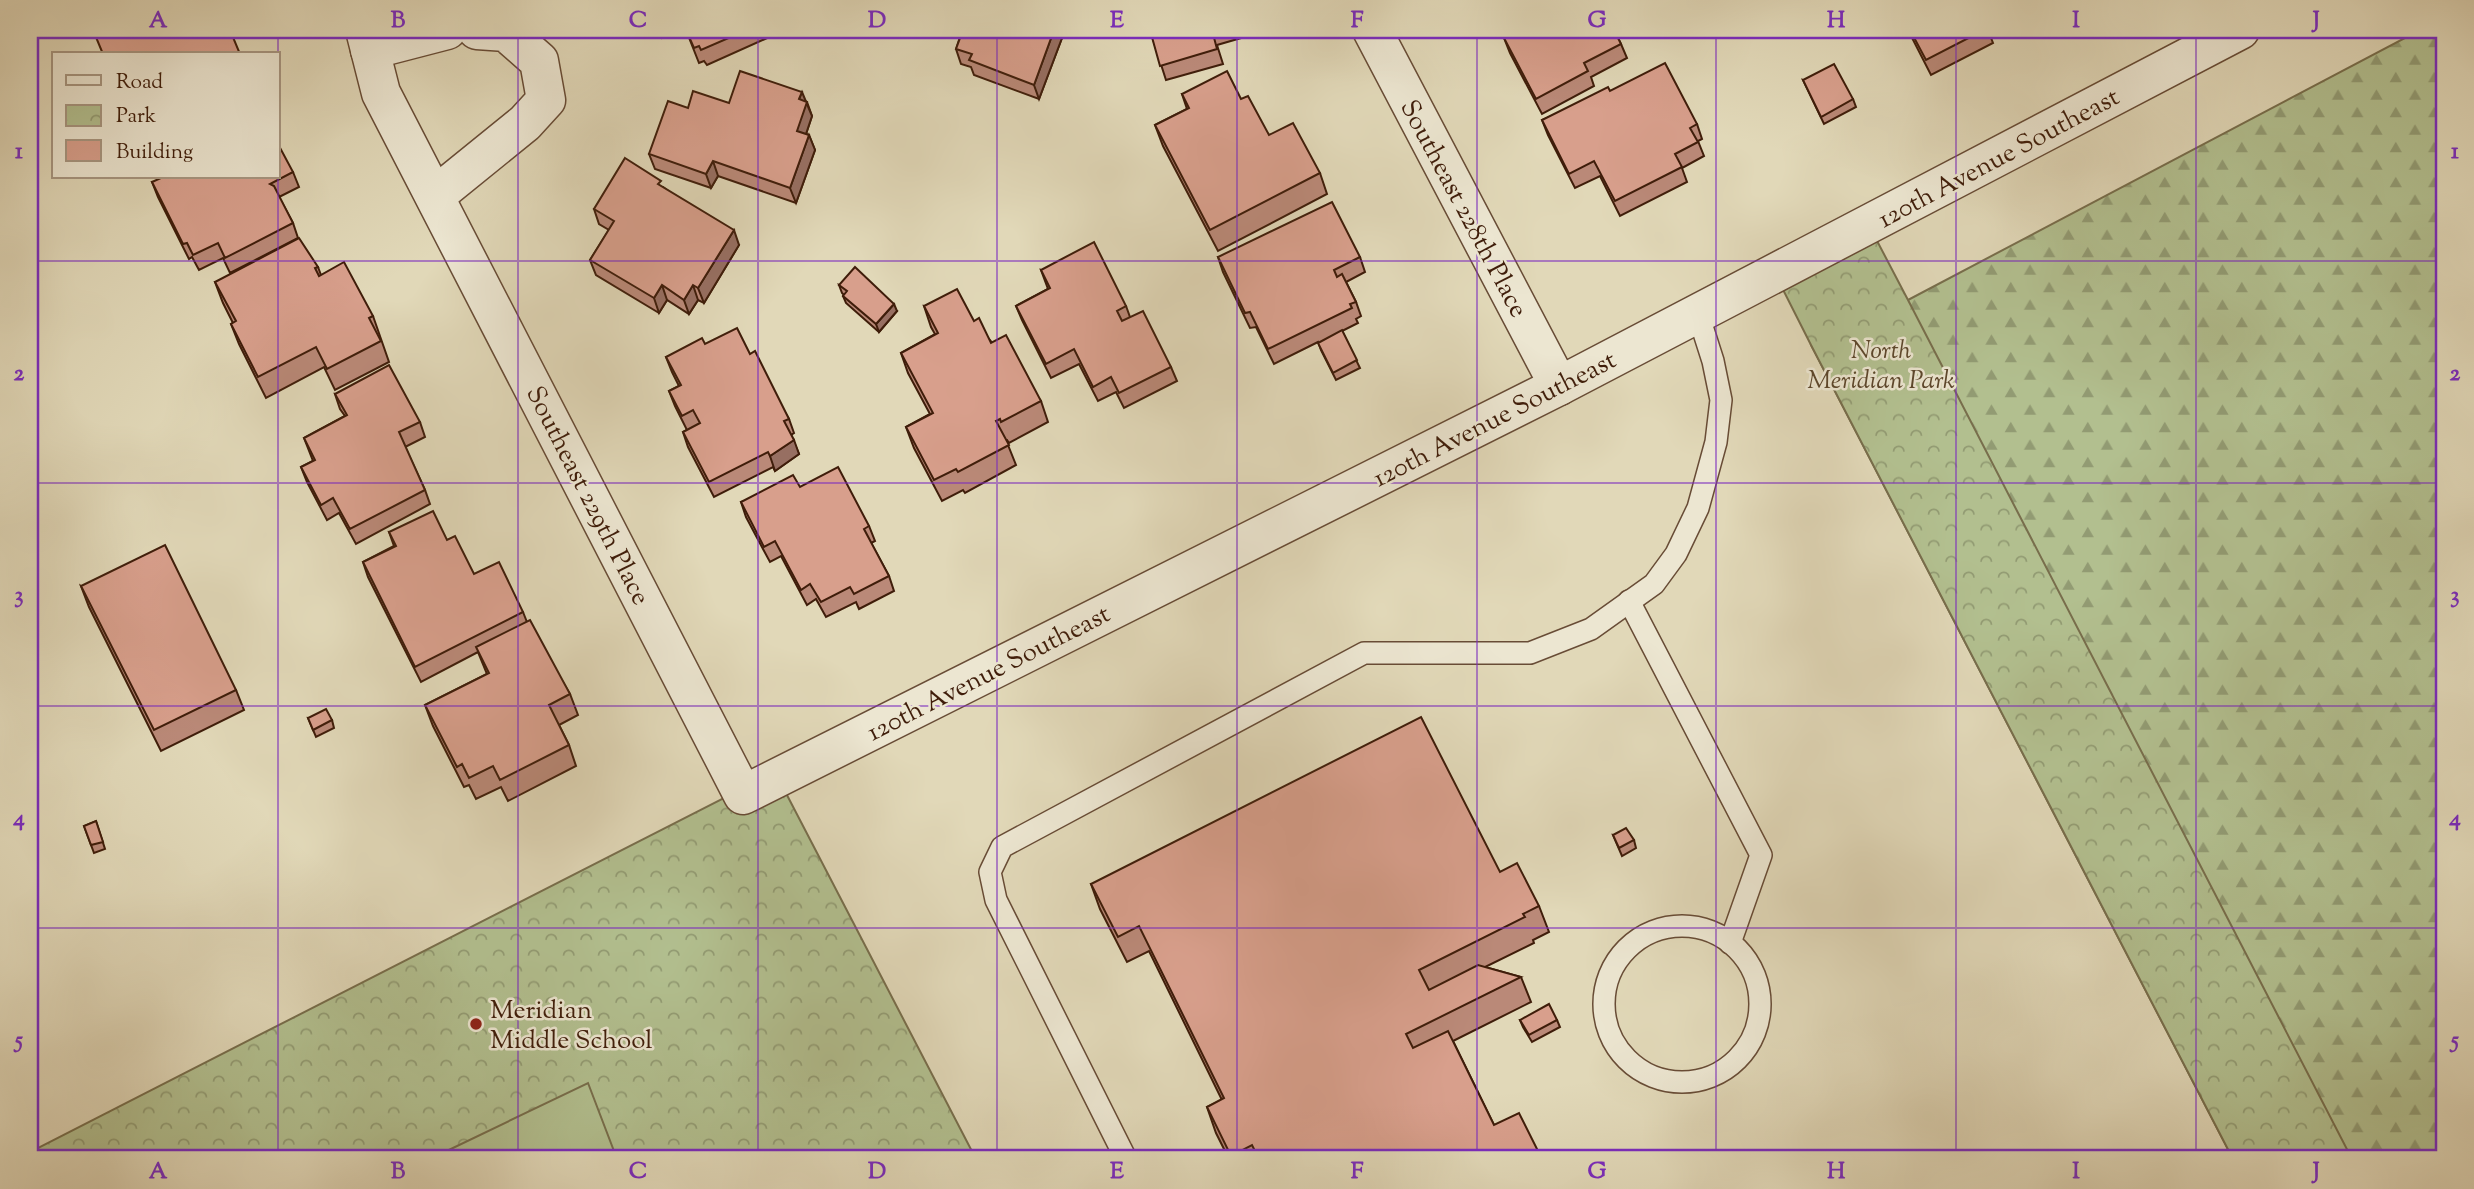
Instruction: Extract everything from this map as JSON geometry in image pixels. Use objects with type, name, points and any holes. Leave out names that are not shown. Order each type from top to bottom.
[{"type":"street","name":"Southeast 229th Place","points":[[447,30],[368,40],[381,93],[743,795]]},
{"type":"street","points":[[435,196],[525,123],[546,100],[539,61],[506,32],[477,30]]},
{"type":"street","name":"Southeast 228th Place","points":[[1372,30],[1559,386]]},
{"type":"street","name":"120th Avenue Southeast","points":[[743,795],[1559,386],[2240,30]]},
{"type":"lane","points":[[1126,1159],[996,900],[990,872],[1002,847],[1364,653],[1530,653],[1591,629],[1654,584],[1676,554],[1698,508],[1716,442],[1721,400],[1713,361],[1698,314]]},
{"type":"lane","points":[[1629,601],[1761,855],[1730,943]]},
{"type":"lane","points":[[1684,926],[1709,931],[1730,943],[1748,962],[1759,987],[1760,1013],[1753,1039],[1737,1060],[1716,1076],[1689,1082],[1663,1080],[1639,1069],[1620,1051],[1608,1027],[1606,991],[1608,979],[1619,957],[1638,940],[1660,929],[1684,926]]},
{"type":"green space","points":[[2420,30],[2444,30],[2444,1159],[2233,1159],[1811,345],[1908,300]]},
{"type":"green space","name":"North Meridian Park","points":[[1864,216],[2352,1159],[2233,1159],[1811,345],[1770,264]]},
{"type":"green space","points":[[775,772],[976,1159],[30,1159],[30,1152]]},
{"type":"green space","points":[[588,1083],[617,1159],[430,1159]]},
{"type":"building","points":[[93,30],[230,30],[239,52],[102,52]]},
{"type":"building","points":[[686,30],[747,30],[701,50],[699,46],[694,48]]},
{"type":"building","points":[[963,30],[1054,30],[1034,85],[969,60],[972,54],[956,49]]},
{"type":"building","points":[[1150,30],[1212,30],[1217,49],[1160,66]]},
{"type":"building","points":[[1518,30],[1614,30],[1621,44],[1584,63],[1588,71],[1536,99],[1504,38]]},
{"type":"building","points":[[1910,30],[1984,30],[1926,60]]},
{"type":"building","points":[[1665,63],[1697,124],[1690,128],[1698,142],[1675,154],[1682,167],[1615,201],[1594,161],[1569,174],[1542,120],[1608,87],[1610,91]]},
{"type":"building","points":[[1834,64],[1853,99],[1821,117],[1803,80]]},
{"type":"building","points":[[740,71],[802,92],[799,99],[807,102],[797,131],[809,135],[790,188],[713,161],[706,174],[649,154],[668,101],[688,108],[693,91],[729,103]]},
{"type":"building","points":[[1227,71],[1241,99],[1248,96],[1269,135],[1293,123],[1320,173],[1210,230],[1155,125],[1189,108],[1182,94]]},
{"type":"building","points":[[280,148],[293,172],[270,184],[274,186],[293,223],[225,258],[218,243],[193,255],[187,243],[183,244],[152,182],[161,178],[280,178]]},
{"type":"building","points":[[625,158],[661,181],[658,184],[734,230],[698,288],[693,285],[684,300],[662,285],[654,298],[590,260],[614,221],[594,209]]},
{"type":"building","points":[[1332,202],[1360,257],[1334,270],[1337,277],[1342,274],[1356,302],[1350,304],[1352,308],[1268,349],[1250,312],[1245,313],[1218,257]]},
{"type":"building","points":[[299,238],[318,267],[315,268],[319,276],[344,262],[373,316],[369,318],[381,341],[327,369],[316,347],[258,377],[231,324],[236,321],[215,282]]},
{"type":"building","points":[[1094,242],[1126,306],[1117,311],[1122,321],[1143,311],[1171,367],[1119,393],[1111,377],[1093,387],[1074,349],[1046,364],[1016,306],[1050,288],[1041,270]]},
{"type":"building","points":[[855,267],[894,304],[876,324],[843,296],[847,291],[839,285]]},
{"type":"building","points":[[957,289],[974,321],[979,318],[991,343],[1006,335],[1041,401],[1001,422],[1000,419],[996,421],[1009,445],[958,472],[956,469],[934,480],[906,427],[933,413],[901,353],[938,333],[924,306]]},
{"type":"building","points":[[737,328],[750,354],[755,351],[789,419],[784,421],[794,440],[770,456],[768,452],[709,482],[683,432],[700,423],[693,410],[682,416],[669,391],[681,385],[666,357],[702,338],[705,344]]},
{"type":"building","points":[[1342,330],[1357,360],[1333,373],[1318,343]]},
{"type":"building","points":[[389,365],[420,422],[399,432],[425,490],[350,529],[333,498],[321,505],[301,467],[315,460],[304,438],[347,415],[335,394]]},
{"type":"building","points":[[838,467],[869,526],[864,529],[889,576],[854,594],[850,587],[821,602],[810,584],[801,590],[775,541],[764,547],[741,502],[793,475],[800,487]]},
{"type":"building","points":[[433,511],[447,540],[455,536],[474,574],[499,562],[523,612],[415,667],[363,562],[396,546],[389,532]]},
{"type":"building","points":[[165,545],[236,690],[154,730],[81,586]]},
{"type":"building","points":[[530,620],[570,694],[549,705],[569,745],[500,780],[493,766],[469,778],[462,764],[457,767],[425,705],[489,673],[476,647]]},
{"type":"building","points":[[326,709],[332,720],[313,730],[308,718]]},
{"type":"building","points":[[1421,717],[1500,872],[1517,863],[1539,906],[1523,914],[1525,917],[1419,970],[1429,990],[1478,965],[1521,977],[1406,1034],[1413,1048],[1448,1031],[1494,1125],[1519,1113],[1542,1159],[1259,1159],[1252,1145],[1231,1156],[1207,1107],[1224,1098],[1139,926],[1118,937],[1091,884]]},
{"type":"building","points":[[96,821],[103,842],[91,845],[84,826]]},
{"type":"building","points":[[1626,828],[1634,840],[1619,848],[1613,835]]},
{"type":"building","points":[[1549,1004],[1557,1020],[1529,1035],[1520,1020]]},
{"type":"place","name":"Meridian Middle School","points":[[476,1024]]}]
